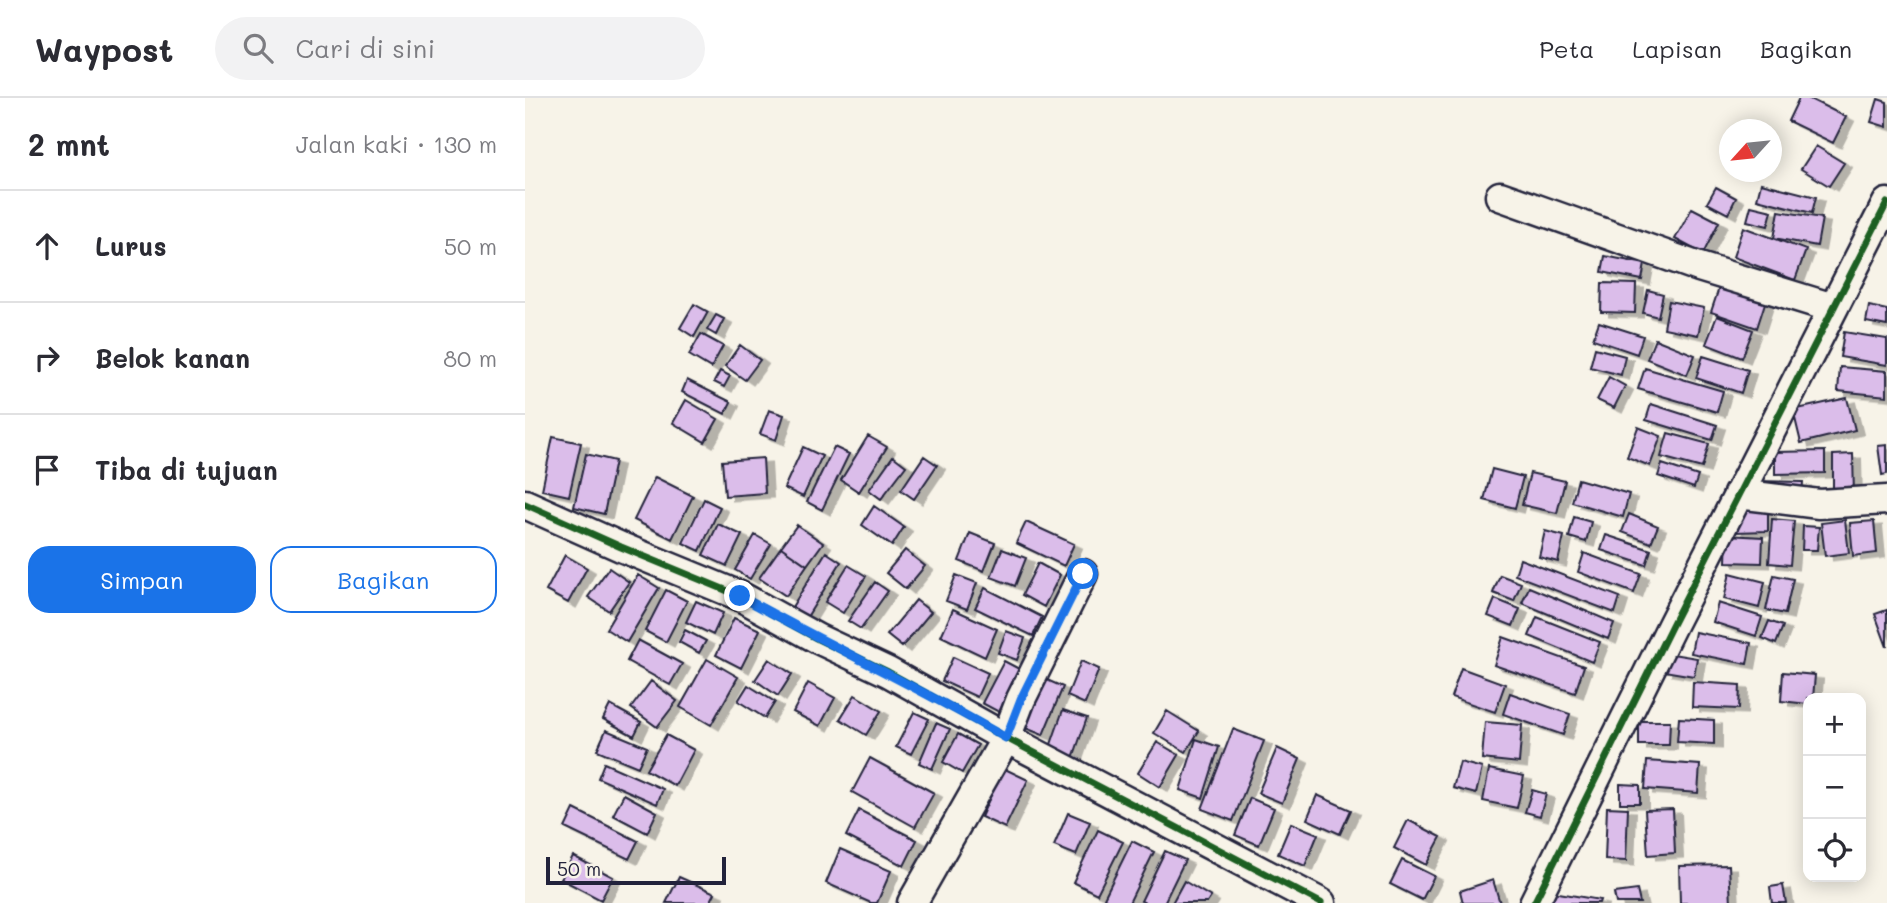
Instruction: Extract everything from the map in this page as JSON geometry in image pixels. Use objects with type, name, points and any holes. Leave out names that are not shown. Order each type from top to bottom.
[{"type":"street","points":[[1500,196],[1699,267],[1833,308]]},
{"type":"street","points":[[1534,903],[1738,494],[1887,204]]},
{"type":"street","points":[[1738,494],[1819,504],[1887,500]]},
{"type":"street","points":[[525,504],[740,596],[1321,903]]},
{"type":"street","points":[[912,903],[1006,738],[1021,699],[1083,574]]},
{"type":"building","points":[[1799,98],[1808,98],[1846,117],[1833,143],[1788,121]]},
{"type":"building","points":[[1878,99],[1887,102],[1887,127],[1871,122]]},
{"type":"building","points":[[1816,146],[1844,163],[1829,186],[1801,169]]},
{"type":"building","points":[[1761,183],[1816,197],[1812,213],[1757,199]]},
{"type":"building","points":[[1716,187],[1736,198],[1728,214],[1707,203]]},
{"type":"building","points":[[1751,206],[1772,211],[1768,226],[1747,221]]},
{"type":"building","points":[[1692,208],[1719,222],[1703,254],[1675,239]]},
{"type":"building","points":[[1779,211],[1822,218],[1817,246],[1774,238]]},
{"type":"building","points":[[1743,227],[1806,250],[1795,280],[1733,257]]},
{"type":"building","points":[[1605,256],[1645,264],[1642,280],[1602,272]]},
{"type":"building","points":[[1602,283],[1636,284],[1635,313],[1601,312]]},
{"type":"building","points":[[1719,288],[1765,303],[1757,328],[1711,312]]},
{"type":"building","points":[[1648,290],[1663,294],[1658,317],[1643,313]]},
{"type":"building","points":[[1669,301],[1704,308],[1698,335],[1664,328]]},
{"type":"building","points":[[694,304],[708,312],[694,337],[680,328]]},
{"type":"building","points":[[1869,306],[1887,310],[1887,326],[1866,322]]},
{"type":"building","points":[[716,315],[724,319],[716,335],[707,330]]},
{"type":"building","points":[[1717,316],[1753,330],[1742,358],[1706,344]]},
{"type":"building","points":[[1599,322],[1643,336],[1637,354],[1593,339]]},
{"type":"building","points":[[1844,332],[1887,339],[1887,365],[1840,357]]},
{"type":"building","points":[[701,334],[723,346],[711,368],[689,355]]},
{"type":"building","points":[[1655,339],[1695,355],[1687,375],[1647,359]]},
{"type":"building","points":[[740,345],[760,360],[745,380],[725,366]]},
{"type":"building","points":[[1595,348],[1625,356],[1621,375],[1590,367]]},
{"type":"building","points":[[1703,356],[1748,370],[1741,393],[1696,378]]},
{"type":"building","points":[[1840,367],[1887,371],[1887,396],[1838,391]]},
{"type":"building","points":[[1645,368],[1723,391],[1717,412],[1638,389]]},
{"type":"building","points":[[720,371],[730,376],[724,387],[714,382]]},
{"type":"building","points":[[1609,377],[1625,386],[1614,408],[1597,400]]},
{"type":"building","points":[[687,380],[731,402],[725,414],[682,392]]},
{"type":"building","points":[[1847,398],[1855,430],[1801,443],[1793,410]]},
{"type":"building","points":[[686,400],[718,419],[705,442],[673,423]]},
{"type":"building","points":[[1651,404],[1717,425],[1712,440],[1646,420]]},
{"type":"building","points":[[769,410],[784,415],[776,440],[760,434]]},
{"type":"building","points":[[1638,427],[1661,436],[1650,466],[1627,457]]},
{"type":"building","points":[[1668,433],[1709,444],[1702,468],[1661,457]]},
{"type":"building","points":[[868,436],[887,447],[859,492],[841,480]]},
{"type":"building","points":[[553,437],[581,443],[569,496],[542,490]]},
{"type":"building","points":[[1887,445],[1887,474],[1882,475],[1878,446]]},
{"type":"building","points":[[803,447],[822,456],[803,497],[784,488]]},
{"type":"building","points":[[834,447],[849,454],[822,510],[807,502]]},
{"type":"building","points":[[1825,451],[1825,473],[1775,474],[1775,452]]},
{"type":"building","points":[[586,454],[615,461],[604,514],[574,507]]},
{"type":"building","points":[[1853,454],[1854,495],[1833,495],[1833,455]]},
{"type":"building","points":[[893,456],[906,466],[881,499],[869,490]]},
{"type":"building","points":[[924,456],[937,465],[914,499],[901,490]]},
{"type":"building","points":[[763,458],[765,493],[725,496],[722,461]]},
{"type":"building","points":[[1662,464],[1698,476],[1694,488],[1658,476]]},
{"type":"building","points":[[1492,469],[1523,477],[1515,508],[1484,500]]},
{"type":"building","points":[[1530,473],[1565,481],[1557,513],[1522,505]]},
{"type":"building","points":[[655,477],[693,496],[672,539],[634,520]]},
{"type":"building","points":[[1578,479],[1629,494],[1623,517],[1572,502]]},
{"type":"building","points":[[1758,481],[1803,482],[1802,496],[1757,495]]},
{"type":"building","points":[[704,499],[720,507],[700,551],[683,543]]},
{"type":"building","points":[[874,506],[904,527],[892,546],[862,525]]},
{"type":"building","points":[[1768,507],[1768,531],[1735,532],[1734,508]]},
{"type":"building","points":[[1629,514],[1658,526],[1651,543],[1622,532]]},
{"type":"building","points":[[1574,517],[1591,522],[1586,542],[1569,537]]},
{"type":"building","points":[[1772,519],[1794,521],[1790,565],[1769,563]]},
{"type":"building","points":[[1845,520],[1849,553],[1825,556],[1821,523]]},
{"type":"building","points":[[1874,521],[1877,553],[1853,556],[1850,523]]},
{"type":"building","points":[[1026,522],[1074,544],[1064,566],[1016,543]]},
{"type":"building","points":[[718,524],[742,535],[727,566],[703,555]]},
{"type":"building","points":[[797,525],[823,543],[807,565],[781,547]]},
{"type":"building","points":[[1803,526],[1819,527],[1817,550],[1802,550]]},
{"type":"building","points":[[1545,531],[1564,536],[1558,562],[1539,557]]},
{"type":"building","points":[[970,533],[995,543],[984,571],[959,561]]},
{"type":"building","points":[[755,535],[771,544],[750,579],[735,570]]},
{"type":"building","points":[[1606,535],[1651,550],[1646,565],[1601,550]]},
{"type":"building","points":[[1727,535],[1763,537],[1762,563],[1726,562]]},
{"type":"building","points":[[781,547],[807,565],[786,596],[759,578]]},
{"type":"building","points":[[1002,549],[1026,558],[1015,586],[991,577]]},
{"type":"building","points":[[905,550],[925,566],[906,589],[886,573]]},
{"type":"building","points":[[826,552],[841,562],[807,617],[792,607]]},
{"type":"building","points":[[1584,553],[1641,574],[1634,593],[1578,572]]},
{"type":"building","points":[[565,555],[587,568],[568,603],[546,591]]},
{"type":"building","points":[[1520,559],[1620,597],[1615,613],[1515,575]]},
{"type":"building","points":[[1038,563],[1060,575],[1044,607],[1022,595]]},
{"type":"building","points":[[848,565],[866,576],[843,613],[825,602]]},
{"type":"building","points":[[609,568],[629,582],[609,611],[588,597]]},
{"type":"building","points":[[1730,573],[1765,582],[1759,608],[1724,599]]},
{"type":"building","points":[[638,575],[659,588],[627,642],[606,629]]},
{"type":"building","points":[[956,575],[977,583],[967,609],[946,601]]},
{"type":"building","points":[[1500,575],[1521,583],[1514,601],[1493,593]]},
{"type":"building","points":[[1774,575],[1793,579],[1785,614],[1766,610]]},
{"type":"building","points":[[875,582],[888,591],[861,629],[848,621]]},
{"type":"building","points":[[1529,587],[1614,623],[1608,639],[1522,603]]},
{"type":"building","points":[[985,588],[1042,617],[1033,636],[975,608]]},
{"type":"building","points":[[666,590],[687,601],[666,642],[645,631]]},
{"type":"building","points":[[1495,599],[1520,609],[1513,626],[1488,616]]},
{"type":"building","points":[[916,600],[931,612],[902,647],[887,635]]},
{"type":"building","points":[[696,601],[723,613],[713,635],[686,622]]},
{"type":"building","points":[[1718,603],[1762,617],[1756,636],[1713,622]]},
{"type":"building","points":[[953,609],[997,629],[985,657],[941,636]]},
{"type":"building","points":[[1887,610],[1887,647],[1875,614]]},
{"type":"building","points":[[1537,617],[1600,642],[1592,662],[1529,636]]},
{"type":"building","points":[[734,618],[760,630],[741,668],[716,655]]},
{"type":"building","points":[[1769,621],[1783,626],[1776,644],[1762,638]]},
{"type":"building","points":[[685,630],[706,641],[699,653],[679,642]]},
{"type":"building","points":[[1006,631],[1025,638],[1017,660],[998,653]]},
{"type":"building","points":[[1695,632],[1751,643],[1747,664],[1691,653]]},
{"type":"building","points":[[1503,637],[1584,666],[1575,693],[1494,665]]},
{"type":"building","points":[[638,640],[682,664],[670,685],[627,661]]},
{"type":"building","points":[[1666,653],[1697,658],[1694,676],[1664,671]]},
{"type":"building","points":[[953,657],[988,673],[977,697],[942,681]]},
{"type":"building","points":[[707,659],[738,677],[711,725],[680,707]]},
{"type":"building","points":[[769,659],[792,674],[778,696],[755,680]]},
{"type":"building","points":[[1004,661],[1021,670],[999,712],[982,703]]},
{"type":"building","points":[[1081,661],[1099,669],[1085,704],[1067,696]]},
{"type":"building","points":[[1461,668],[1505,684],[1495,712],[1451,697]]},
{"type":"building","points":[[1783,672],[1815,675],[1813,693],[1803,693],[1803,703],[1781,701]]},
{"type":"building","points":[[1038,676],[1063,687],[1043,735],[1018,725]]},
{"type":"building","points":[[651,681],[677,701],[657,727],[631,708]]},
{"type":"building","points":[[1693,682],[1740,685],[1739,709],[1692,707]]},
{"type":"building","points":[[808,683],[835,698],[820,726],[793,712]]},
{"type":"building","points":[[748,685],[775,702],[765,718],[738,701]]},
{"type":"building","points":[[1510,693],[1570,714],[1563,735],[1503,714]]},
{"type":"building","points":[[855,695],[881,711],[866,735],[840,719]]},
{"type":"building","points":[[610,705],[641,722],[634,736],[603,719]]},
{"type":"building","points":[[1063,710],[1087,718],[1073,758],[1049,750]]},
{"type":"building","points":[[1167,711],[1199,731],[1186,752],[1154,733]]},
{"type":"building","points":[[914,712],[929,719],[911,754],[896,747]]},
{"type":"building","points":[[1679,718],[1714,720],[1714,744],[1677,742]]},
{"type":"building","points":[[1639,721],[1670,721],[1669,745],[1639,745]]},
{"type":"building","points":[[1485,722],[1522,725],[1519,763],[1482,759]]},
{"type":"building","points":[[936,723],[950,729],[932,769],[919,763]]},
{"type":"building","points":[[1233,729],[1264,741],[1233,821],[1202,809]]},
{"type":"building","points":[[606,730],[647,747],[638,767],[597,750]]},
{"type":"building","points":[[958,734],[978,745],[962,773],[943,762]]},
{"type":"building","points":[[666,735],[694,750],[675,786],[646,770]]},
{"type":"building","points":[[1196,739],[1219,747],[1203,798],[1180,790]]},
{"type":"building","points":[[1157,742],[1179,755],[1160,787],[1138,773]]},
{"type":"building","points":[[1277,748],[1300,759],[1282,803],[1258,793]]},
{"type":"building","points":[[870,758],[934,793],[915,827],[852,792]]},
{"type":"building","points":[[1647,761],[1700,765],[1698,793],[1645,789]]},
{"type":"building","points":[[1460,762],[1482,768],[1476,794],[1453,788]]},
{"type":"building","points":[[604,763],[663,789],[657,804],[598,778]]},
{"type":"building","points":[[1003,768],[1028,780],[1005,828],[981,817]]},
{"type":"building","points":[[1489,769],[1524,776],[1517,808],[1483,801]]},
{"type":"building","points":[[1620,784],[1640,785],[1640,803],[1620,803]]},
{"type":"building","points":[[1532,790],[1546,794],[1540,816],[1525,812]]},
{"type":"building","points":[[624,794],[657,812],[647,833],[613,815]]},
{"type":"building","points":[[1317,795],[1351,810],[1340,834],[1307,819]]},
{"type":"building","points":[[1250,798],[1274,808],[1259,845],[1235,835]]},
{"type":"building","points":[[1607,807],[1628,808],[1626,861],[1605,860]]},
{"type":"building","points":[[574,809],[638,841],[629,859],[565,828]]},
{"type":"building","points":[[1673,809],[1675,853],[1648,855],[1645,810]]},
{"type":"building","points":[[859,810],[917,840],[904,866],[846,836]]},
{"type":"building","points":[[1068,813],[1090,822],[1076,855],[1054,846]]},
{"type":"building","points":[[1408,820],[1441,837],[1426,865],[1394,848]]},
{"type":"building","points":[[1291,823],[1318,834],[1305,866],[1278,854]]},
{"type":"building","points":[[1098,830],[1123,842],[1097,894],[1073,882]]},
{"type":"building","points":[[1132,841],[1154,852],[1129,903],[1112,903],[1104,898]]},
{"type":"building","points":[[840,849],[891,871],[877,903],[871,903],[826,883]]},
{"type":"building","points":[[1165,851],[1185,860],[1164,903],[1145,903],[1141,901]]},
{"type":"building","points":[[573,856],[613,877],[601,900],[561,879]]},
{"type":"building","points":[[1402,860],[1434,876],[1422,900],[1390,884]]},
{"type":"building","points":[[1729,865],[1731,903],[1680,903],[1679,866]]},
{"type":"building","points":[[679,877],[715,893],[710,903],[666,903]]},
{"type":"building","points":[[1493,880],[1500,903],[1463,903],[1460,891]]},
{"type":"building","points":[[1184,881],[1211,897],[1207,903],[1172,903]]},
{"type":"building","points":[[1783,885],[1786,903],[1772,903],[1770,887]]},
{"type":"building","points":[[1637,890],[1640,903],[1616,903],[1614,893]]},
{"type":"building","points":[[1547,891],[1600,900],[1599,903],[1545,903]]},
{"type":"cycle path","points":[[1534,903],[1887,203]]},
{"type":"cycle path","points":[[525,504],[740,596],[1321,903]]},
{"type":"route","points":[[740,596],[818,639],[888,672],[1006,738],[1021,699],[1083,574]]}]
